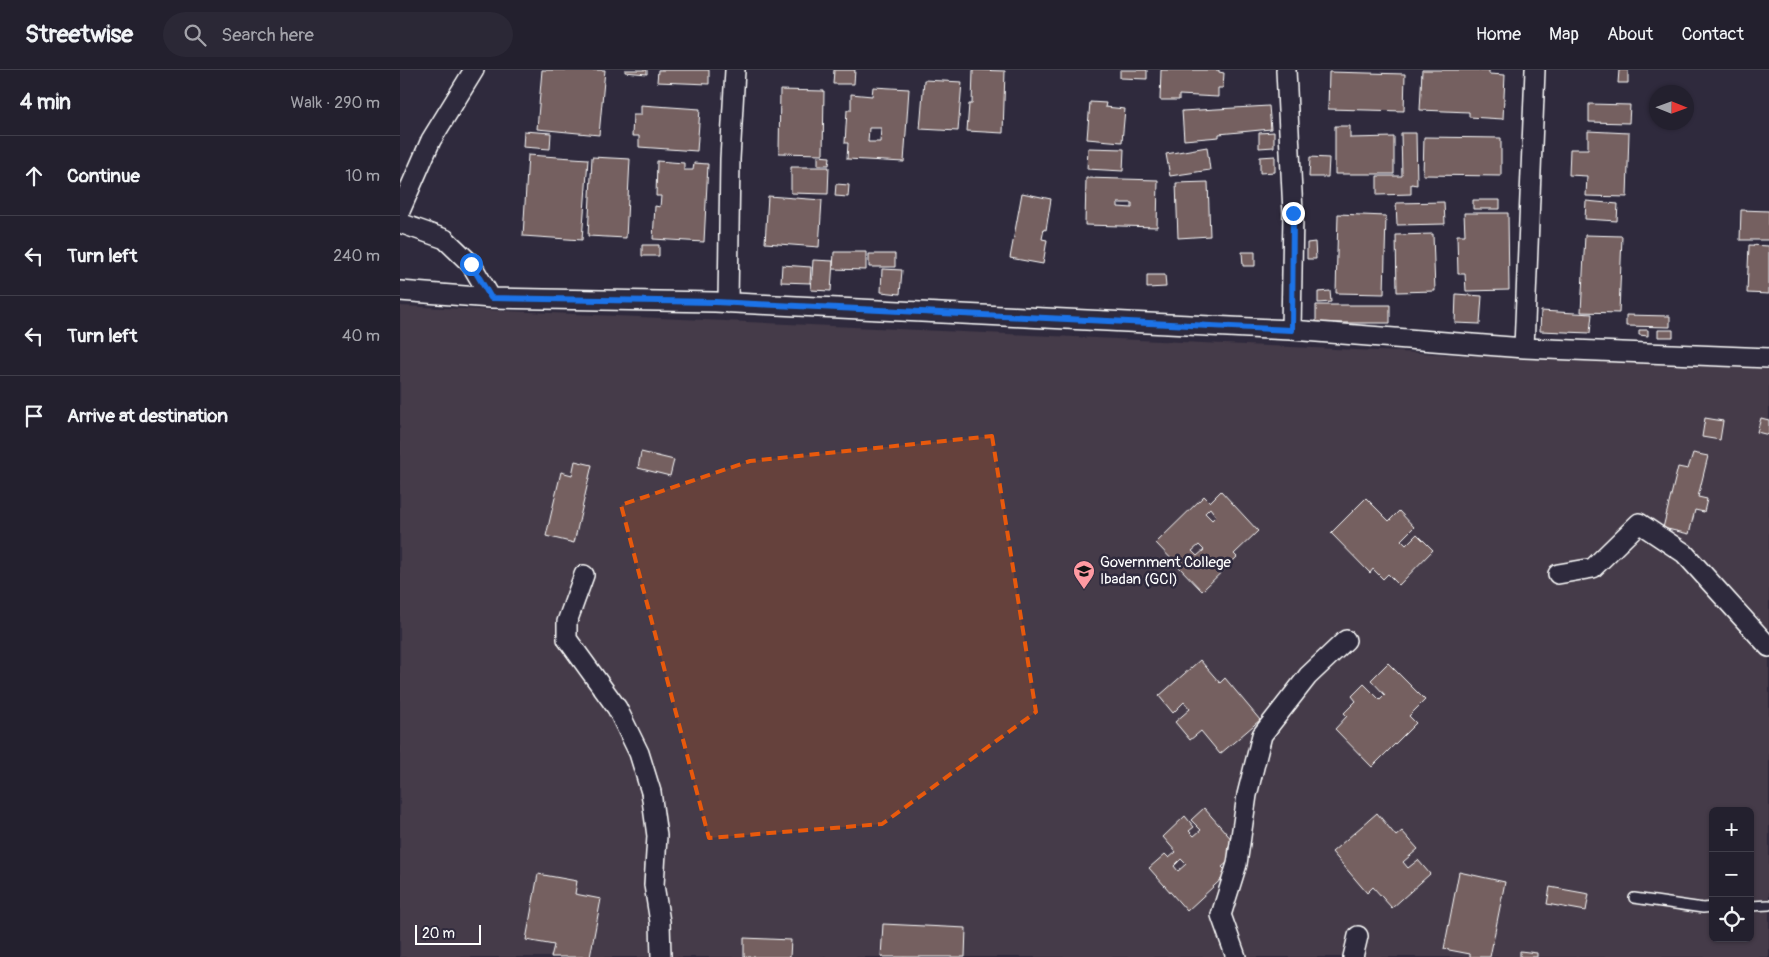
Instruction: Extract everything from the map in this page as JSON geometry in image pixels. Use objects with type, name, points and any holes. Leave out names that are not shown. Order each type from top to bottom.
[{"type":"street","points":[[400,211],[431,140],[474,70]]},
{"type":"street","points":[[728,303],[730,159],[735,70]]},
{"type":"street","points":[[1286,70],[1293,213],[1292,330]]},
{"type":"street","points":[[1524,348],[1535,70]]},
{"type":"street","points":[[400,223],[445,239],[471,264],[491,298]]},
{"type":"street","points":[[400,291],[491,298],[728,303],[1292,330],[1524,348],[1769,358]]},
{"type":"street","points":[[1558,574],[1593,568],[1639,522],[1684,553],[1769,647]]},
{"type":"street","points":[[584,575],[567,622],[567,640],[617,708],[639,753],[651,792],[657,836],[654,886],[660,922],[661,957]]},
{"type":"street","points":[[1236,957],[1221,915],[1236,864],[1246,796],[1262,735],[1308,676],[1346,640]]},
{"type":"street","points":[[1353,957],[1358,936]]},
{"type":"lane","points":[[1634,898],[1709,908]]},
{"type":"lane","points":[[1754,906],[1769,905]]},
{"type":"highlighted area","points":[[992,436],[1036,712],[882,824],[709,838],[621,505],[750,461]]},
{"type":"shaded area","name":"Government College Ibadan (GCI)","points":[[400,306],[1769,369],[1769,957],[400,957]]},
{"type":"building","points":[[542,70],[605,70],[599,135],[537,129]]},
{"type":"building","points":[[625,70],[647,70],[647,74],[625,72]]},
{"type":"building","points":[[658,70],[709,70],[709,84],[657,82]]},
{"type":"building","points":[[834,70],[855,70],[854,84],[833,84]]},
{"type":"building","points":[[973,70],[1005,71],[1003,133],[967,131],[969,104],[972,104]]},
{"type":"building","points":[[1120,70],[1147,70],[1147,79],[1120,78]]},
{"type":"building","points":[[1161,70],[1219,70],[1219,72],[1224,73],[1223,88],[1218,88],[1218,97],[1179,95],[1179,100],[1160,100]]},
{"type":"building","points":[[1422,70],[1489,70],[1489,74],[1505,75],[1503,119],[1469,117],[1469,112],[1420,110]]},
{"type":"building","points":[[1619,70],[1628,70],[1628,83],[1618,83]]},
{"type":"building","points":[[1329,72],[1405,74],[1404,111],[1328,109]]},
{"type":"building","points":[[924,80],[962,82],[958,131],[920,129]]},
{"type":"building","points":[[873,87],[909,89],[904,162],[847,159],[848,143],[845,143],[847,110],[851,110],[851,94],[872,96]],"holes":[[[869,128],[881,128],[880,142],[868,142]]]},
{"type":"building","points":[[780,90],[824,91],[823,154],[779,153]]},
{"type":"building","points":[[1090,102],[1106,103],[1105,107],[1125,109],[1122,142],[1087,139]]},
{"type":"building","points":[[1589,104],[1630,105],[1629,123],[1589,122]]},
{"type":"building","points":[[641,105],[700,109],[697,151],[639,147],[639,136],[632,136],[633,115],[641,115]]},
{"type":"building","points":[[1269,106],[1271,129],[1219,134],[1219,137],[1184,140],[1182,111]]},
{"type":"building","points":[[1335,126],[1350,126],[1350,138],[1394,137],[1394,174],[1335,174]]},
{"type":"building","points":[[524,131],[551,133],[550,149],[523,147]]},
{"type":"building","points":[[1588,131],[1629,133],[1627,197],[1586,196],[1587,176],[1569,175],[1570,149],[1588,149]]},
{"type":"building","points":[[1274,132],[1274,147],[1259,148],[1259,133]]},
{"type":"building","points":[[1401,133],[1416,133],[1417,185],[1411,184],[1411,194],[1377,195],[1377,176],[1402,176]]},
{"type":"building","points":[[1424,137],[1501,138],[1501,176],[1423,175]]},
{"type":"building","points":[[1207,147],[1210,170],[1170,176],[1166,154]]},
{"type":"building","points":[[1088,148],[1124,149],[1123,171],[1087,169]]},
{"type":"building","points":[[528,155],[588,159],[582,240],[523,236]]},
{"type":"building","points":[[818,156],[830,157],[829,165],[818,165]]},
{"type":"building","points":[[1275,156],[1275,172],[1260,173],[1260,157]]},
{"type":"building","points":[[592,157],[630,159],[626,238],[588,236]]},
{"type":"building","points":[[1310,157],[1329,158],[1328,177],[1309,177]]},
{"type":"building","points":[[657,161],[684,163],[684,170],[693,170],[694,163],[708,164],[704,242],[653,239],[655,206],[660,207],[661,196],[656,196]]},
{"type":"building","points":[[791,167],[829,167],[828,194],[791,193]]},
{"type":"building","points":[[1086,178],[1158,180],[1157,227],[1085,225]],"holes":[[[1118,203],[1132,203],[1132,208],[1118,207]]]},
{"type":"building","points":[[1208,182],[1210,236],[1178,238],[1176,183]]},
{"type":"building","points":[[836,184],[849,185],[848,197],[835,196]]},
{"type":"building","points":[[1022,193],[1051,199],[1046,230],[1044,229],[1042,239],[1047,240],[1043,264],[1010,258]]},
{"type":"building","points":[[768,196],[822,200],[819,247],[765,243]]},
{"type":"building","points":[[1473,200],[1500,200],[1500,209],[1473,209]]},
{"type":"building","points":[[1586,201],[1618,204],[1617,221],[1585,219]]},
{"type":"building","points":[[1444,202],[1445,224],[1397,225],[1396,203]]},
{"type":"building","points":[[1741,210],[1769,211],[1769,240],[1740,240]]},
{"type":"building","points":[[1464,213],[1508,213],[1509,290],[1466,291],[1465,274],[1458,274],[1457,235],[1465,235]]},
{"type":"building","points":[[1338,214],[1386,216],[1384,294],[1336,293]]},
{"type":"building","points":[[1433,234],[1435,291],[1397,292],[1396,235]]},
{"type":"building","points":[[1585,235],[1622,236],[1619,313],[1581,312]]},
{"type":"building","points":[[1315,242],[1316,259],[1307,259],[1307,243]]},
{"type":"building","points":[[642,245],[659,245],[659,256],[642,256]]},
{"type":"building","points":[[1749,245],[1769,246],[1769,294],[1747,293]]},
{"type":"building","points":[[834,252],[866,252],[866,270],[833,269]]},
{"type":"building","points":[[1242,252],[1255,252],[1255,266],[1243,266]]},
{"type":"building","points":[[869,254],[895,254],[895,267],[869,267]]},
{"type":"building","points":[[813,260],[833,261],[831,291],[811,290]]},
{"type":"building","points":[[782,265],[811,267],[810,283],[781,282]]},
{"type":"building","points":[[882,269],[902,270],[900,294],[881,292]]},
{"type":"building","points":[[1147,275],[1165,275],[1166,287],[1147,288]]},
{"type":"building","points":[[1330,291],[1331,302],[1318,303],[1318,292]]},
{"type":"building","points":[[1456,294],[1482,296],[1480,324],[1455,323]]},
{"type":"building","points":[[1316,305],[1390,305],[1390,323],[1316,323]]},
{"type":"building","points":[[1541,311],[1592,314],[1590,333],[1540,331]]},
{"type":"building","points":[[1626,315],[1670,316],[1670,327],[1626,326]]},
{"type":"building","points":[[1639,330],[1648,330],[1648,336],[1639,335]]},
{"type":"building","points":[[1658,330],[1673,330],[1673,337],[1658,337]]},
{"type":"building","points":[[1705,418],[1723,421],[1720,440],[1702,437]]},
{"type":"building","points":[[1761,418],[1769,420],[1769,435],[1757,432]]},
{"type":"building","points":[[641,452],[674,460],[670,476],[638,468]]},
{"type":"building","points":[[1693,453],[1708,456],[1698,497],[1707,499],[1704,512],[1695,510],[1689,534],[1663,528],[1678,467],[1688,469]]},
{"type":"building","points":[[575,461],[592,465],[574,543],[546,536],[561,472],[572,475]]},
{"type":"building","points":[[1221,491],[1258,531],[1234,554],[1237,557],[1202,591],[1156,543],[1204,496],[1210,502]],"holes":[[[1210,508],[1216,516],[1212,520],[1205,513]],[[1199,545],[1204,550],[1197,556],[1192,551]]]},
{"type":"building","points":[[1366,498],[1389,521],[1399,511],[1414,527],[1401,540],[1406,545],[1417,534],[1433,550],[1399,585],[1388,574],[1383,579],[1373,569],[1370,573],[1331,533]]},
{"type":"building","points":[[1200,660],[1220,683],[1225,678],[1260,720],[1220,754],[1201,731],[1190,740],[1175,722],[1190,709],[1184,702],[1173,713],[1159,696]]},
{"type":"building","points":[[1388,663],[1425,700],[1409,716],[1416,723],[1372,767],[1335,729],[1347,716],[1344,713],[1356,701],[1352,696],[1364,684],[1380,700],[1385,695],[1371,680]]},
{"type":"building","points":[[1204,808],[1234,842],[1227,849],[1234,857],[1222,867],[1228,873],[1187,911],[1149,868],[1165,854],[1169,858],[1176,852],[1163,837],[1185,816],[1194,827],[1189,831],[1194,836],[1201,830],[1191,820]],"holes":[[[1181,859],[1186,864],[1178,871],[1174,866]]]},
{"type":"building","points":[[1377,813],[1396,836],[1402,831],[1418,849],[1403,862],[1408,868],[1418,860],[1430,874],[1392,908],[1373,887],[1367,893],[1332,852]]},
{"type":"building","points":[[1459,872],[1505,882],[1490,957],[1470,957],[1470,954],[1444,949]]},
{"type":"building","points":[[538,874],[577,881],[575,894],[601,899],[590,957],[551,957],[554,945],[526,940]]},
{"type":"building","points":[[1550,887],[1589,894],[1586,911],[1547,904]]},
{"type":"building","points":[[883,924],[966,928],[965,957],[881,957]]},
{"type":"building","points":[[744,938],[791,940],[790,957],[744,957]]},
{"type":"building","points":[[1520,951],[1537,953],[1537,957],[1520,957]]},
{"type":"place","name":"Government College Ibadan (GCI)","points":[[1084,590]]},
{"type":"route","points":[[471,264],[491,298],[715,302],[1292,330],[1293,213]]}]
